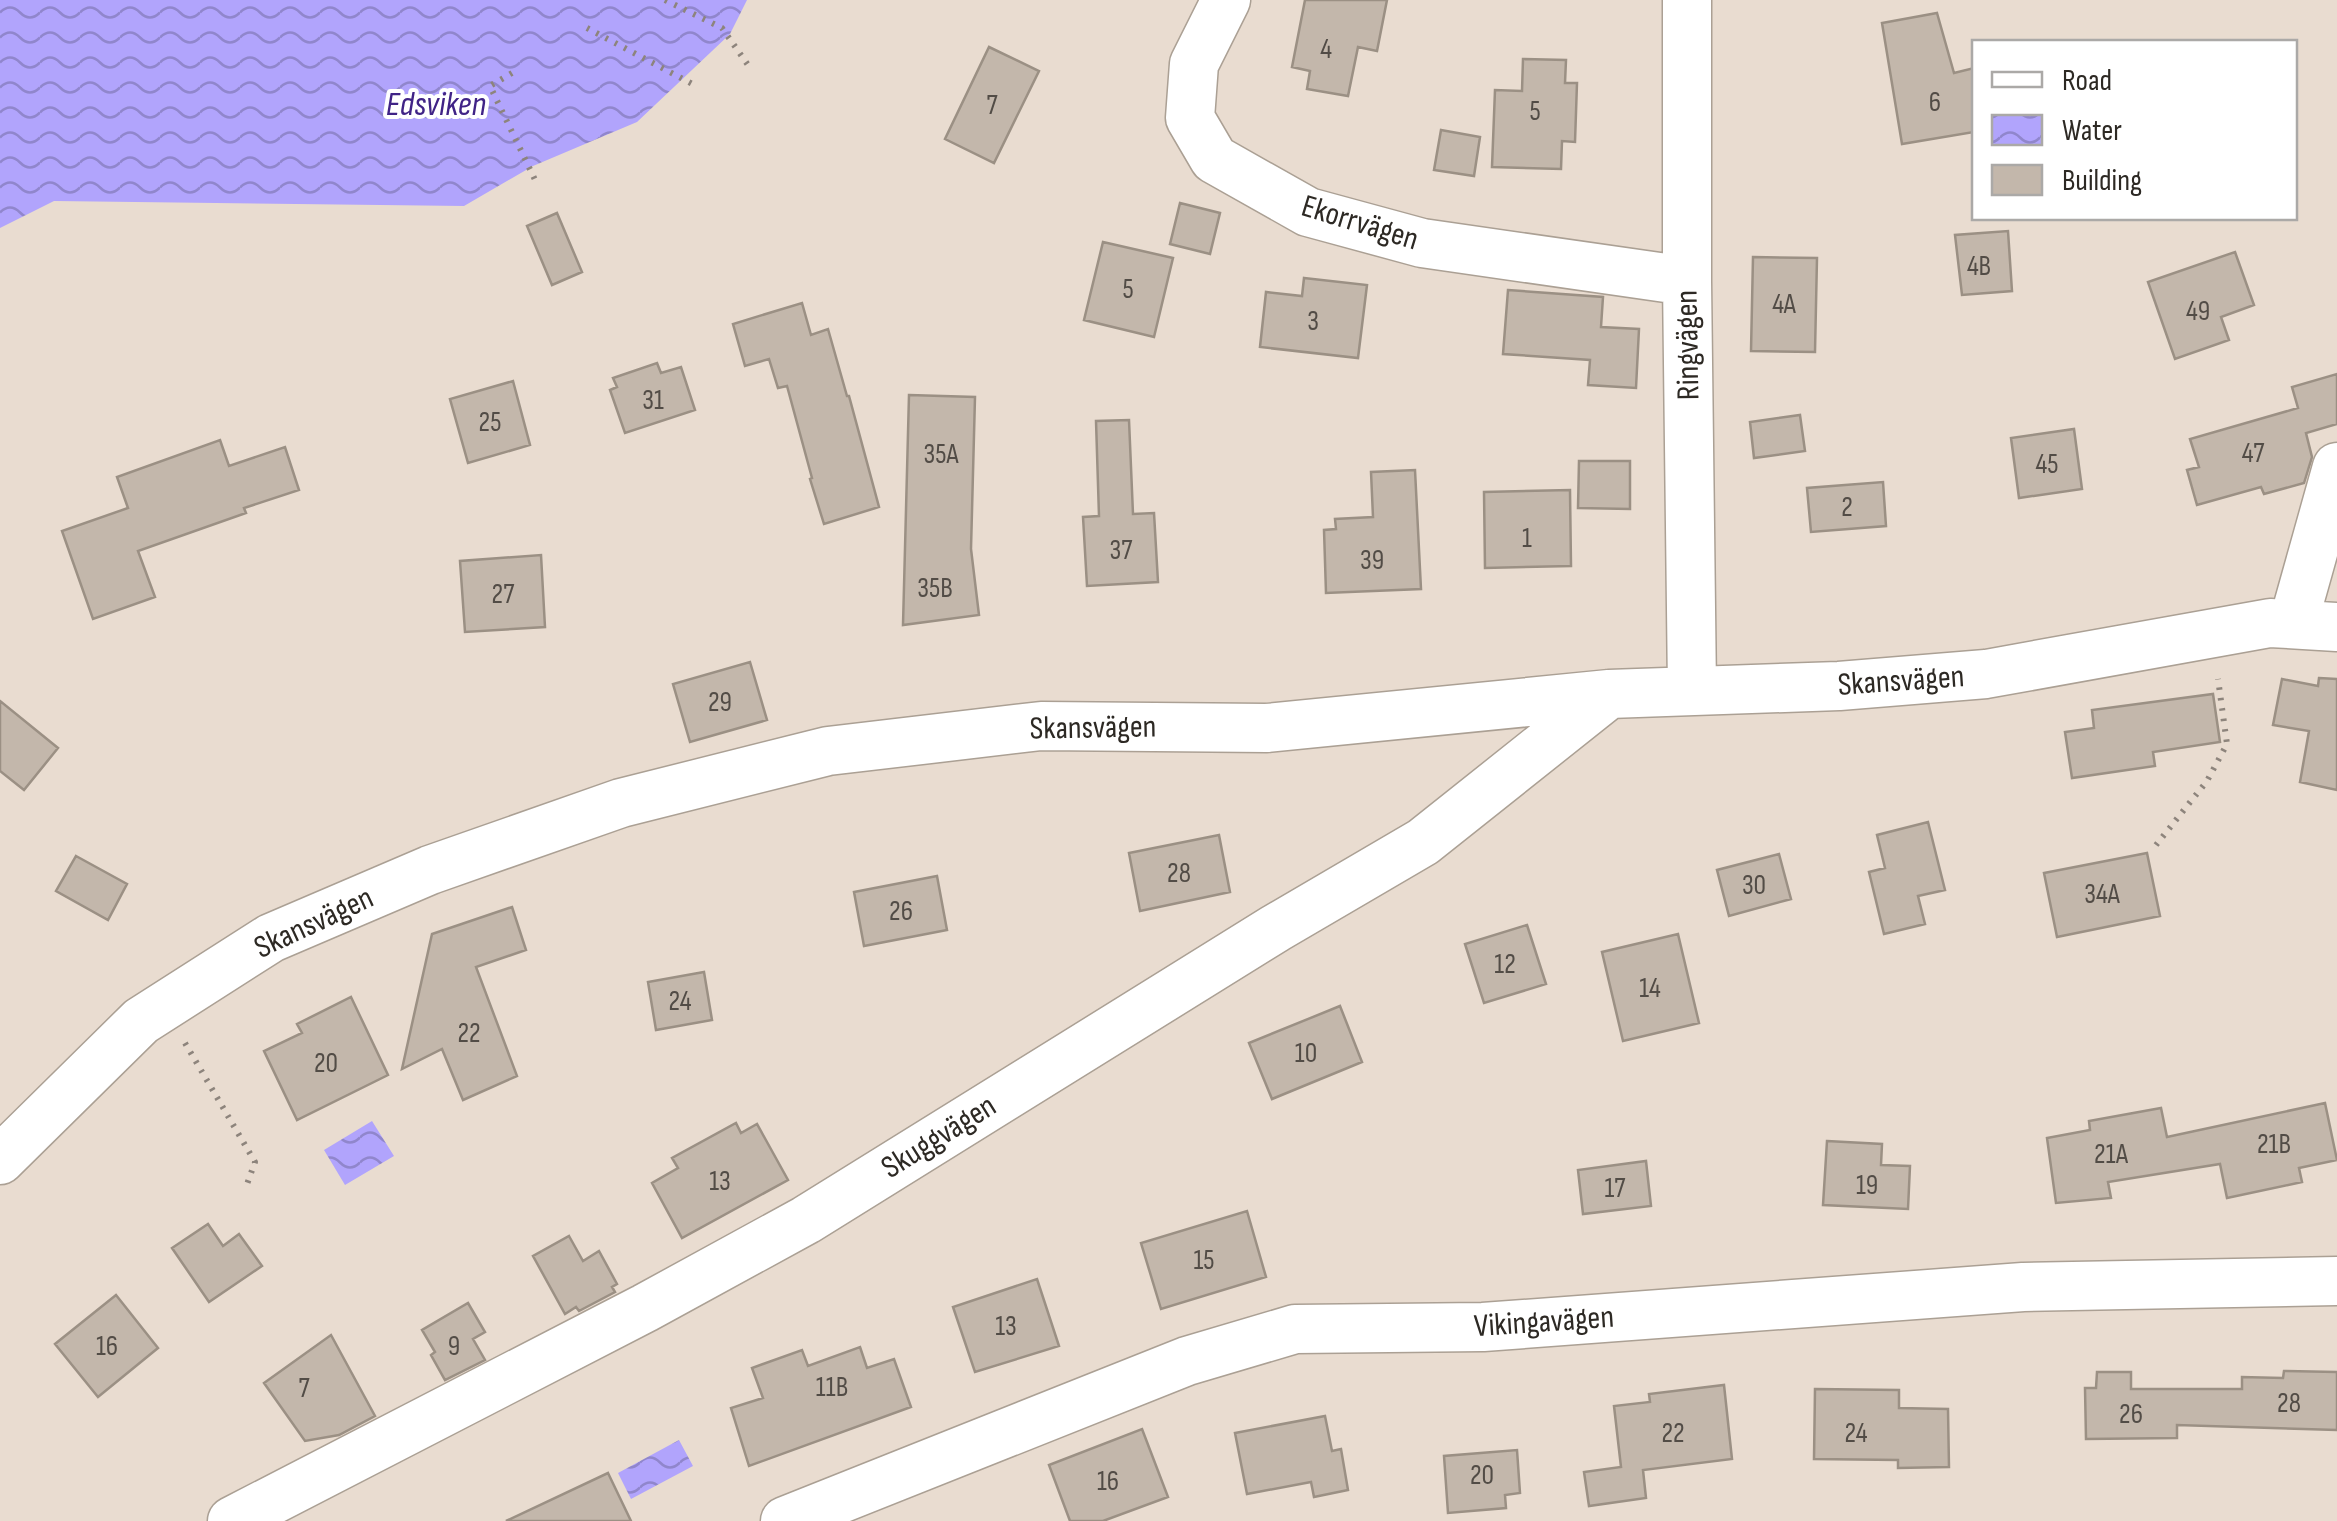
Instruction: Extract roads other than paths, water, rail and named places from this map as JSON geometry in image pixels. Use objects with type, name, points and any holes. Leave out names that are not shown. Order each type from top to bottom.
[{"type":"street","name":"Ekorrvägen","points":[[1226,0],[1194,64],[1190,118],[1214,159],[1308,212],[1422,243],[1687,281]]},
{"type":"street","name":"Ringvägen","points":[[1687,0],[1692,690]]},
{"type":"street","name":"Skansvägen","points":[[0,1160],[141,1022],[271,938],[430,870],[621,804],[828,751],[1040,726],[1267,728],[1609,694],[1839,686],[1986,674],[2270,622],[2315,626],[2337,467]]},
{"type":"street","name":"Skuggvägen","points":[[232,1521],[806,1220],[1276,928],[1423,842],[1609,694]]},
{"type":"street","name":"Vikingavägen","points":[[785,1521],[1187,1361],[1294,1329],[1483,1327],[2023,1287],[2337,1281]]},
{"type":"water","name":"Edsviken","points":[[0,0],[747,0],[730,34],[637,122],[533,166],[464,206],[54,201],[0,228]]},
{"type":"water","points":[[372,1121],[394,1156],[345,1185],[324,1150]]},
{"type":"water","points":[[679,1440],[693,1466],[631,1499],[618,1473]]}]
